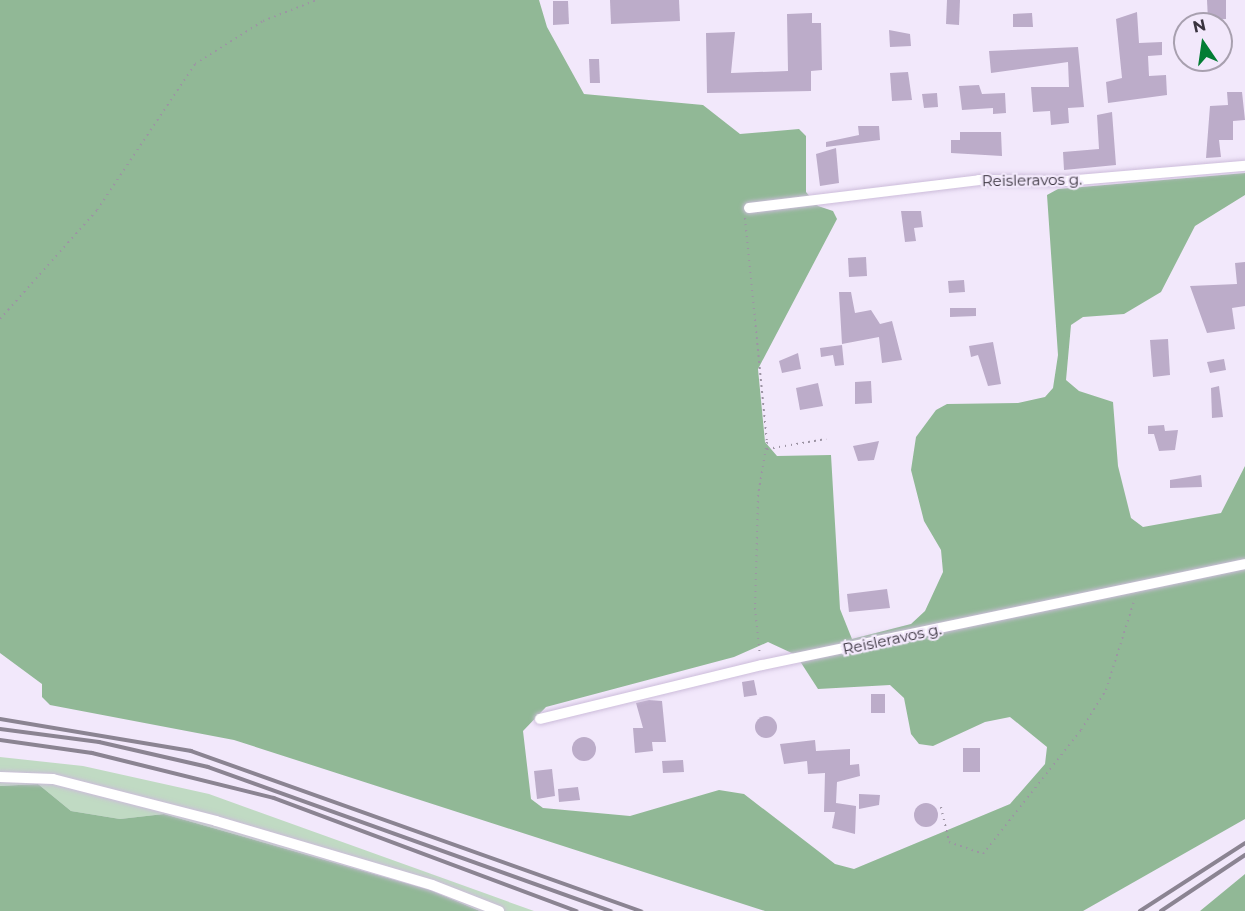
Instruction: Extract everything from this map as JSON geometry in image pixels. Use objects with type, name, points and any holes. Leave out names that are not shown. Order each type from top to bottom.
[{"type":"street","name":"Reisleravos g.","points":[[749,208],[979,180],[1065,181],[1245,166]]},
{"type":"street","name":"Reisleravos g.","points":[[540,719],[762,664],[1245,564]]},
{"type":"street","points":[[0,777],[53,779],[216,821],[432,885],[499,911]]},
{"type":"path","points":[[0,319],[97,210],[195,64],[263,21],[317,0]]},
{"type":"path","points":[[749,208],[745,246],[759,324],[767,449],[758,495],[755,608],[762,664]]},
{"type":"path","points":[[767,449],[826,439]]},
{"type":"path","points":[[941,807],[949,842],[983,854],[1081,730],[1106,690],[1138,587]]},
{"type":"green space","points":[[0,0],[539,0],[547,27],[584,94],[703,105],[740,134],[799,129],[806,136],[806,192],[818,206],[833,211],[837,219],[758,369],[765,442],[777,456],[831,455],[840,609],[852,639],[911,624],[925,611],[943,572],[941,550],[924,521],[911,470],[916,437],[936,410],[947,404],[1018,403],[1045,397],[1053,388],[1058,355],[1047,195],[1058,189],[1245,173],[1245,195],[1195,226],[1161,292],[1124,314],[1083,317],[1071,325],[1066,380],[1079,391],[1113,402],[1118,466],[1131,518],[1143,527],[1221,513],[1245,466],[1245,819],[1083,911],[765,911],[234,740],[50,705],[42,697],[42,684],[0,653]],"holes":[[[768,642],[796,655],[818,689],[890,685],[904,698],[911,734],[919,744],[933,746],[985,722],[1010,717],[1047,747],[1045,764],[1010,804],[854,869],[835,864],[744,794],[719,790],[630,816],[543,808],[531,799],[523,731],[546,707],[734,657]]]},
{"type":"green space","points":[[0,757],[83,766],[209,794],[534,911],[480,911],[430,890],[164,814],[120,819],[71,811],[38,784],[0,786]]},
{"type":"green space","points":[[38,784],[71,811],[120,819],[164,814],[430,890],[480,911],[0,911],[0,786]]},
{"type":"green space","points":[[1245,874],[1245,911],[1200,911]]},
{"type":"building","points":[[610,0],[679,0],[680,21],[611,24]]},
{"type":"building","points":[[947,0],[960,0],[959,25],[946,24]]},
{"type":"building","points":[[1207,0],[1226,0],[1226,12],[1208,12]]},
{"type":"building","points":[[553,1],[568,1],[569,24],[553,25]]},
{"type":"building","points":[[1137,12],[1139,43],[1162,42],[1162,55],[1148,56],[1149,76],[1166,75],[1167,95],[1108,103],[1106,82],[1122,78],[1116,19]]},
{"type":"building","points":[[812,13],[812,23],[821,23],[822,70],[811,71],[811,91],[707,93],[706,33],[735,32],[731,73],[788,71],[787,14]]},
{"type":"building","points":[[1032,13],[1033,27],[1013,27],[1013,14]]},
{"type":"building","points":[[889,30],[910,34],[911,46],[890,47]]},
{"type":"building","points":[[1078,47],[1084,107],[1068,108],[1069,123],[1051,125],[1050,111],[1033,112],[1031,87],[1069,87],[1068,62],[991,73],[989,51]]},
{"type":"building","points":[[589,59],[599,59],[600,83],[590,83]]},
{"type":"building","points":[[908,72],[912,100],[892,101],[890,73]]},
{"type":"building","points":[[979,85],[982,94],[1005,93],[1006,113],[993,114],[993,108],[962,110],[959,86]]},
{"type":"building","points":[[1227,92],[1242,92],[1245,120],[1233,121],[1233,140],[1219,140],[1221,157],[1206,158],[1210,106],[1228,105]]},
{"type":"building","points":[[937,93],[938,107],[924,108],[922,94]]},
{"type":"building","points":[[1112,112],[1116,165],[1064,170],[1063,152],[1099,149],[1097,115]]},
{"type":"building","points":[[858,126],[879,126],[880,140],[826,147],[826,142],[859,135]]},
{"type":"building","points":[[960,132],[1001,132],[1002,156],[951,153],[951,140],[960,140]]},
{"type":"building","points":[[836,148],[839,183],[820,186],[816,154]]},
{"type":"building","points":[[901,211],[921,211],[923,227],[914,228],[916,241],[905,242]]},
{"type":"building","points":[[866,257],[867,276],[849,277],[848,258]]},
{"type":"building","points":[[1245,262],[1245,306],[1232,308],[1235,329],[1207,333],[1190,286],[1237,284],[1235,263]]},
{"type":"building","points":[[964,280],[965,292],[949,293],[948,281]]},
{"type":"building","points":[[839,292],[851,292],[855,313],[871,310],[880,324],[892,321],[902,360],[882,363],[879,337],[842,344]]},
{"type":"building","points":[[950,308],[976,308],[976,316],[950,317]]},
{"type":"building","points":[[1168,339],[1170,375],[1153,377],[1150,340]]},
{"type":"building","points":[[993,342],[1001,384],[988,386],[978,355],[971,357],[969,346]]},
{"type":"building","points":[[842,345],[844,365],[835,366],[833,355],[821,357],[820,348]]},
{"type":"building","points":[[798,353],[801,369],[782,373],[779,361]]},
{"type":"building","points":[[1224,359],[1226,370],[1210,373],[1207,362]]},
{"type":"building","points":[[871,381],[872,403],[855,404],[855,382]]},
{"type":"building","points":[[818,383],[823,406],[800,410],[796,388]]},
{"type":"building","points":[[1219,386],[1223,417],[1212,418],[1211,388]]},
{"type":"building","points":[[1164,425],[1165,431],[1178,430],[1175,450],[1159,451],[1154,434],[1148,434],[1148,426]]},
{"type":"building","points":[[879,441],[874,460],[858,461],[853,446]]},
{"type":"building","points":[[1201,475],[1202,487],[1170,488],[1170,480]]},
{"type":"building","points":[[887,589],[890,608],[849,612],[847,594]]},
{"type":"building","points":[[754,680],[757,695],[744,697],[742,682]]},
{"type":"building","points":[[871,694],[885,694],[885,713],[871,713]]},
{"type":"building","points":[[649,700],[662,701],[666,742],[652,742],[653,751],[635,753],[633,728],[643,728],[636,703]]},
{"type":"building","points":[[762,716],[770,716],[777,723],[777,731],[770,738],[762,738],[755,731],[755,723]]},
{"type":"building","points":[[584,737],[592,741],[596,749],[592,757],[584,761],[576,757],[572,749],[576,741]]},
{"type":"building","points":[[815,740],[816,751],[850,749],[850,765],[859,764],[860,776],[837,782],[836,803],[856,806],[855,834],[832,828],[835,812],[824,812],[825,773],[808,774],[807,761],[784,764],[780,744]]},
{"type":"building","points":[[963,748],[980,748],[980,772],[963,772]]},
{"type":"building","points":[[683,760],[684,772],[663,773],[662,761]]},
{"type":"building","points":[[552,769],[555,796],[537,799],[534,771]]},
{"type":"building","points":[[578,787],[580,800],[559,802],[558,789]]},
{"type":"building","points":[[859,794],[880,795],[879,805],[859,809]]},
{"type":"building","points":[[926,803],[935,806],[938,815],[935,824],[926,827],[917,824],[914,815],[917,806]]},
{"type":"railway","points":[[0,719],[191,751],[641,911]]},
{"type":"railway","points":[[0,729],[99,742],[208,767],[611,911]]},
{"type":"railway","points":[[0,740],[92,753],[274,798],[577,911]]},
{"type":"railway","points":[[1140,911],[1245,843]]},
{"type":"railway","points":[[1161,911],[1245,855]]}]
